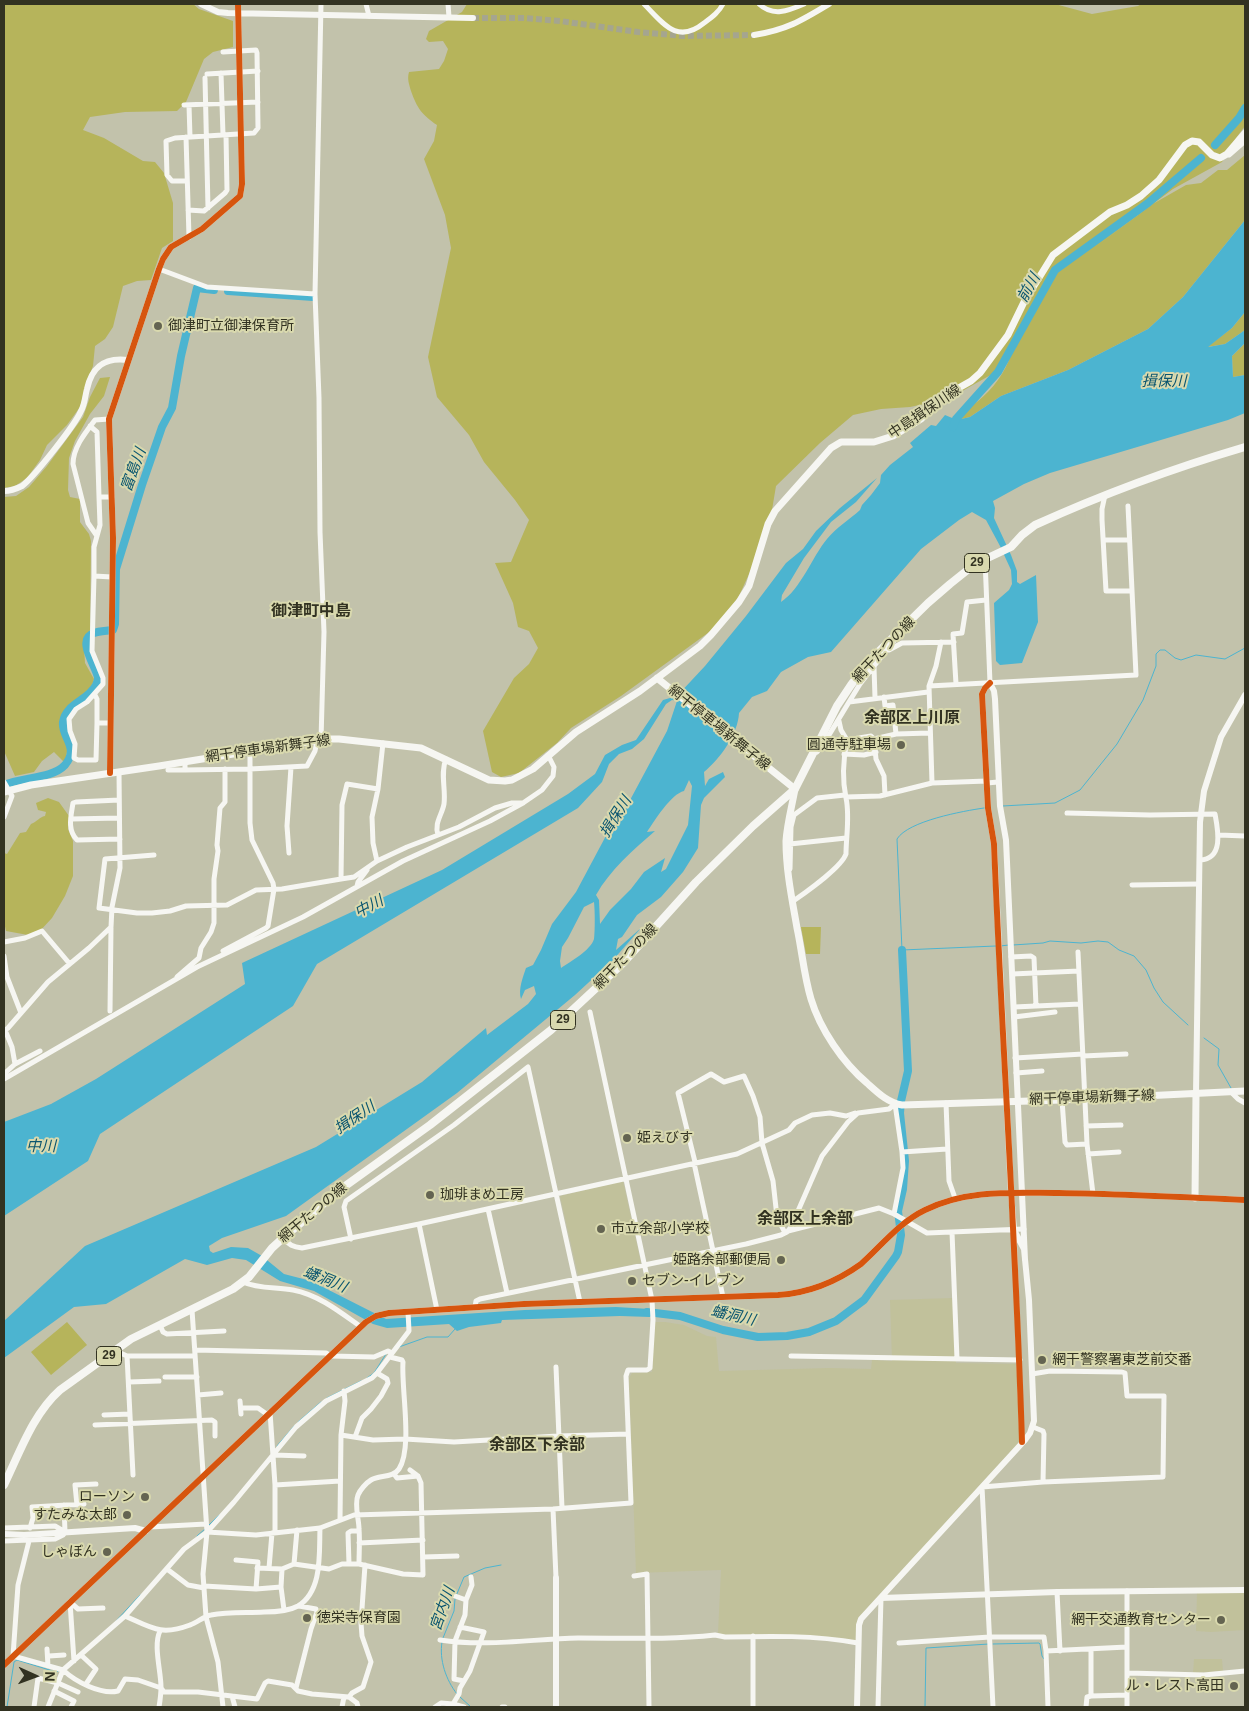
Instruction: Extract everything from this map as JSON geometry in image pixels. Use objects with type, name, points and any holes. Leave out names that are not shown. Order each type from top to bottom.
[{"type":"main road","points":[[1226,154],[1245,133]]},
{"type":"main road","name":"中島揖保川線","points":[[659,680],[700,646],[739,602],[752,578],[768,524],[775,511],[831,448],[841,442],[874,442],[893,436],[921,419],[941,398],[971,381],[980,373],[1008,335],[1024,302],[1053,255],[1110,212],[1127,205],[1148,190],[1164,175],[1185,144],[1192,141],[1199,142],[1217,158],[1223,157],[1226,154]]},
{"type":"main road","name":"網干たつの線","points":[[4,1485],[32,1427],[52,1398],[70,1382],[131,1339],[226,1294],[243,1282],[283,1238],[341,1189],[430,1125],[551,1030],[623,963],[696,882],[793,787],[810,760],[837,706],[870,660],[950,584],[974,564],[1012,547],[1022,534],[1035,525],[1105,495],[1169,471],[1245,446]]},
{"type":"main road","name":"網干停車場新舞子線","points":[[6,788],[319,740],[340,739],[420,748],[489,780],[505,782],[522,776],[576,732],[659,680],[793,787]]},
{"type":"main road","points":[[793,787],[786,839],[787,870],[811,998],[819,1021],[845,1061],[856,1074],[886,1099],[898,1104]]},
{"type":"main road","name":"網干停車場新舞子線","points":[[898,1104],[1062,1100],[1245,1091]]},
{"type":"main road","points":[[1195,1198],[1196,1094]]},
{"type":"street","points":[[201,4],[218,12],[473,18]]},
{"type":"street","points":[[110,773],[112,497],[109,419],[159,269],[167,251],[178,242],[202,229],[240,196],[242,184],[238,4]]},
{"type":"street","points":[[168,770],[307,766],[319,740],[324,632],[315,294],[321,4]]},
{"type":"street","points":[[366,4],[368,16]]},
{"type":"street","points":[[448,4],[449,17]]},
{"type":"street","points":[[644,4],[664,24],[672,30],[682,33],[701,26],[723,4]]},
{"type":"street","points":[[759,4],[766,9],[776,12],[793,9],[804,4]]},
{"type":"street","points":[[754,35],[770,33],[796,24],[828,4]]},
{"type":"street","points":[[187,181],[172,181],[167,175],[166,141],[175,138],[254,133],[258,128],[256,50],[223,52]]},
{"type":"street","points":[[208,208],[206,76],[221,73],[258,71]]},
{"type":"street","points":[[188,210],[204,211],[227,190],[221,104],[221,73]]},
{"type":"street","points":[[189,237],[187,105],[258,102]]},
{"type":"street","points":[[1226,154],[1233,153],[1245,141]]},
{"type":"street","points":[[159,269],[207,287],[315,294]]},
{"type":"street","points":[[4,491],[14,490],[30,479],[75,421],[82,410],[89,379],[95,370],[109,360],[128,360]]},
{"type":"street","points":[[97,536],[88,523],[73,464],[75,451],[90,426],[98,418],[109,419]]},
{"type":"street","points":[[90,426],[97,432],[100,525],[94,547],[92,650],[103,678],[103,684],[95,695],[76,708],[69,720],[70,731],[75,744],[74,758],[78,760],[96,760],[97,699],[95,695]]},
{"type":"street","points":[[1105,495],[1102,509],[1106,591],[1132,591]]},
{"type":"street","points":[[99,497],[112,497]]},
{"type":"street","points":[[849,702],[956,684],[1136,675],[1128,506]]},
{"type":"street","points":[[1104,540],[1129,540]]},
{"type":"street","points":[[857,1707],[859,1622],[1028,1436],[1034,1421],[1017,1100],[1006,840],[1000,809],[995,699],[990,683],[985,558]]},
{"type":"street","points":[[94,576],[112,576]]},
{"type":"street","points":[[956,684],[953,634],[962,632],[967,602],[986,600]]},
{"type":"street","points":[[810,760],[826,740],[849,702],[888,650],[900,630]]},
{"type":"street","points":[[932,783],[928,689],[936,666],[941,642]]},
{"type":"street","points":[[888,650],[902,643],[954,642]]},
{"type":"street","points":[[874,667],[875,698]]},
{"type":"street","points":[[990,683],[982,694],[988,810],[994,844],[1005,1101],[1014,1230],[1022,1442]]},
{"type":"street","points":[[1196,1094],[1201,815],[1206,783],[1221,737],[1245,695]]},
{"type":"street","points":[[884,697],[885,706],[894,706],[896,734]]},
{"type":"street","points":[[792,902],[844,860],[846,838],[844,754],[847,740],[841,730],[839,720]]},
{"type":"street","points":[[97,723],[110,723]]},
{"type":"street","points":[[847,740],[871,736],[874,739],[896,734],[930,733]]},
{"type":"street","points":[[874,739],[879,767],[884,776],[885,795]]},
{"type":"street","points":[[377,861],[373,843],[372,817],[378,789],[383,743]]},
{"type":"street","points":[[220,956],[222,952],[268,926],[274,889],[274,883],[252,840],[250,824],[250,752]]},
{"type":"street","points":[[844,754],[876,752]]},
{"type":"street","points":[[4,1078],[220,956],[303,917],[403,861],[490,821],[523,803],[542,790],[554,776],[554,766],[548,755]]},
{"type":"street","points":[[438,835],[437,822],[445,795],[443,773],[446,759]]},
{"type":"street","points":[[185,762],[185,770]]},
{"type":"street","points":[[289,853],[287,826],[291,767]]},
{"type":"street","points":[[177,979],[199,958],[201,948],[214,923],[218,830],[220,808],[225,802],[225,769]]},
{"type":"street","points":[[110,1011],[112,910],[119,875],[120,858],[119,772]]},
{"type":"street","points":[[787,870],[790,868],[791,827],[794,815],[817,798],[885,795],[932,783],[998,782]]},
{"type":"street","points":[[341,879],[342,805],[347,784],[378,789]]},
{"type":"street","points":[[4,817],[12,798],[6,788]]},
{"type":"street","points":[[119,800],[74,803],[71,829],[77,840],[120,839]]},
{"type":"street","points":[[154,855],[105,859],[99,908],[152,913],[170,911],[186,906],[214,906],[233,903],[256,890],[354,877],[377,861],[407,847],[460,827],[495,808],[512,802],[523,803]]},
{"type":"street","points":[[988,810],[1000,809]]},
{"type":"street","points":[[1067,813],[1214,814],[1219,835],[1216,850],[1214,854],[1200,860]]},
{"type":"street","points":[[71,818],[120,818]]},
{"type":"street","points":[[1219,835],[1245,836]]},
{"type":"street","points":[[790,844],[846,838]]},
{"type":"street","points":[[357,886],[370,866]]},
{"type":"street","points":[[1132,885],[1199,884]]},
{"type":"street","points":[[15,1064],[12,1047],[4,1030],[48,982],[111,927]]},
{"type":"street","points":[[4,942],[25,938],[42,931],[69,963]]},
{"type":"street","points":[[1078,952],[1087,1144],[1093,1194]]},
{"type":"street","points":[[4,956],[7,977],[21,1013]]},
{"type":"street","points":[[1011,957],[1031,956],[1034,958],[1036,1006]]},
{"type":"street","points":[[1012,974],[1079,972]]},
{"type":"street","points":[[1014,1007],[1080,1004]]},
{"type":"street","points":[[207,1532],[256,1535],[320,1528],[351,1516],[553,1509],[631,1503],[626,1376],[628,1370],[647,1370],[650,1368],[653,1320],[652,1300],[590,1012]]},
{"type":"street","points":[[1014,1017],[1055,1012]]},
{"type":"street","points":[[4,1074],[15,1064],[40,1051]]},
{"type":"street","points":[[1015,1058],[1126,1054]]},
{"type":"street","points":[[351,1239],[344,1207],[346,1201],[454,1125],[528,1067],[580,1302]]},
{"type":"street","points":[[1016,1073],[1042,1071]]},
{"type":"street","points":[[722,1297],[678,1093],[711,1074],[724,1082],[744,1076],[760,1117],[762,1143],[773,1181],[777,1217],[787,1232]]},
{"type":"street","points":[[1230,1092],[1245,1103]]},
{"type":"street","points":[[1062,1100],[1065,1142],[1067,1145],[1087,1144]]},
{"type":"street","points":[[946,1103],[949,1181],[955,1198]]},
{"type":"street","points":[[283,1238],[288,1244],[302,1248],[351,1239],[737,1154],[789,1130],[795,1123],[812,1115],[830,1113],[846,1116],[887,1109],[898,1104],[905,1152],[901,1184],[894,1214]]},
{"type":"street","points":[[787,1232],[823,1154],[848,1122],[858,1113]]},
{"type":"street","points":[[1086,1126],[1121,1125]]},
{"type":"street","points":[[905,1152],[947,1149]]},
{"type":"street","points":[[1088,1154],[1119,1152]]},
{"type":"street","points":[[5,1662],[366,1322],[376,1316],[475,1307],[793,1294],[821,1286],[841,1277],[862,1264],[908,1223],[927,1209],[955,1198],[983,1193],[1093,1194],[1245,1200]]},
{"type":"street","points":[[475,1307],[478,1300],[776,1237],[787,1232],[879,1208],[894,1214],[927,1233],[1024,1229]]},
{"type":"street","points":[[488,1209],[507,1293]]},
{"type":"street","points":[[418,1224],[438,1310]]},
{"type":"street","points":[[1014,1230],[1024,1249],[1025,1260]]},
{"type":"street","points":[[952,1232],[957,1359]]},
{"type":"street","points":[[243,1282],[253,1285],[285,1288],[308,1294],[342,1313],[361,1327]]},
{"type":"street","points":[[192,1310],[207,1532],[203,1574],[206,1617],[218,1662],[223,1707]]},
{"type":"street","points":[[48,1707],[63,1670],[125,1616],[184,1549],[207,1532],[296,1427],[326,1401],[372,1378],[378,1373],[409,1331],[408,1312]]},
{"type":"street","points":[[160,1324],[163,1332],[167,1334],[224,1331]]},
{"type":"street","points":[[116,1351],[127,1356],[195,1353],[326,1352],[331,1356],[374,1357],[388,1351],[391,1355],[402,1360],[406,1411],[405,1450],[399,1469],[394,1474],[373,1479],[358,1494],[359,1543],[362,1565],[361,1623],[362,1636],[371,1666],[363,1687],[347,1697],[342,1707]]},
{"type":"street","points":[[127,1356],[133,1475]]},
{"type":"street","points":[[791,1356],[1020,1360]]},
{"type":"street","points":[[556,1367],[562,1508]]},
{"type":"street","points":[[982,1487],[1043,1482],[1163,1477],[1164,1396],[1127,1396],[1127,1376],[1122,1372],[1050,1371],[1032,1374]]},
{"type":"street","points":[[355,1437],[362,1418],[371,1410],[388,1383],[387,1379],[378,1373]]},
{"type":"street","points":[[166,1378],[197,1377]]},
{"type":"street","points":[[129,1382],[159,1381]]},
{"type":"street","points":[[340,1520],[341,1435],[345,1401],[344,1391]]},
{"type":"street","points":[[198,1394],[221,1393]]},
{"type":"street","points":[[240,1401],[241,1411],[258,1408],[269,1414]]},
{"type":"street","points":[[105,1425],[104,1413],[130,1414]]},
{"type":"street","points":[[269,1414],[276,1485],[269,1568]]},
{"type":"street","points":[[96,1426],[200,1420],[214,1421],[215,1436]]},
{"type":"street","points":[[1033,1427],[1044,1434],[1043,1482]]},
{"type":"street","points":[[341,1435],[374,1440],[405,1439],[454,1442],[628,1434]]},
{"type":"street","points":[[273,1452],[304,1456]]},
{"type":"street","points":[[4,1477],[15,1462]]},
{"type":"street","points":[[257,1568],[282,1569],[294,1564],[329,1569],[334,1566],[349,1564],[403,1574],[424,1575],[421,1482],[418,1476],[410,1470]]},
{"type":"street","points":[[394,1474],[400,1479],[418,1476]]},
{"type":"street","points":[[276,1485],[340,1481]]},
{"type":"street","points":[[77,1504],[76,1485],[96,1484]]},
{"type":"street","points":[[982,1487],[993,1707]]},
{"type":"street","points":[[30,1528],[33,1518],[32,1507],[84,1504]]},
{"type":"street","points":[[4,1541],[55,1539],[63,1535],[65,1532],[64,1505]]},
{"type":"street","points":[[553,1509],[556,1578],[556,1707]]},
{"type":"street","points":[[4,1534],[24,1535],[135,1528],[148,1529],[206,1524]]},
{"type":"street","points":[[4,1528],[55,1526],[65,1532]]},
{"type":"street","points":[[298,1606],[314,1586],[318,1567],[320,1528]]},
{"type":"street","points":[[294,1564],[297,1530]]},
{"type":"street","points":[[349,1564],[348,1533],[360,1530]]},
{"type":"street","points":[[359,1543],[423,1540]]},
{"type":"street","points":[[12,1656],[18,1585],[29,1541]]},
{"type":"street","points":[[423,1557],[457,1556]]},
{"type":"street","points":[[236,1560],[258,1562],[256,1589]]},
{"type":"street","points":[[167,1569],[188,1585],[256,1589],[281,1587]]},
{"type":"street","points":[[282,1569],[281,1587],[284,1610]]},
{"type":"street","points":[[634,1576],[647,1574],[649,1707]]},
{"type":"street","points":[[464,1681],[454,1680],[455,1641],[472,1585],[471,1577]]},
{"type":"street","points":[[881,1598],[1057,1592],[1245,1590]]},
{"type":"street","points":[[1127,1591],[1127,1707]]},
{"type":"street","points":[[444,1592],[466,1600]]},
{"type":"street","points":[[1057,1592],[1060,1651]]},
{"type":"street","points":[[878,1707],[881,1598]]},
{"type":"street","points":[[70,1602],[78,1609],[103,1608]]},
{"type":"street","points":[[70,1602],[74,1659]]},
{"type":"street","points":[[125,1616],[160,1631],[170,1631],[189,1626],[209,1615],[284,1610],[298,1606],[316,1609],[317,1612],[296,1688]]},
{"type":"street","points":[[453,1704],[470,1671],[484,1632],[460,1627]]},
{"type":"street","points":[[159,1707],[161,1688],[158,1634],[160,1631]]},
{"type":"street","points":[[442,1640],[479,1643],[647,1639],[715,1635],[725,1637],[753,1636],[843,1640],[858,1643]]},
{"type":"street","points":[[753,1636],[753,1707]]},
{"type":"street","points":[[899,1643],[990,1637],[1044,1637],[1048,1707]]},
{"type":"street","points":[[1046,1651],[1127,1647]]},
{"type":"street","points":[[47,1649],[49,1656],[48,1666]]},
{"type":"street","points":[[1090,1696],[1091,1649]]},
{"type":"street","points":[[49,1656],[64,1655]]},
{"type":"street","points":[[81,1655],[96,1669],[86,1684]]},
{"type":"street","points":[[12,1656],[63,1670],[68,1675],[86,1684],[114,1692],[121,1689],[125,1679],[131,1678],[161,1688],[164,1692],[198,1692],[257,1699],[265,1683],[268,1681],[292,1685],[298,1691],[312,1694],[347,1697],[356,1703],[358,1707]]},
{"type":"street","points":[[1128,1673],[1204,1675],[1245,1671]]},
{"type":"street","points":[[34,1707],[38,1678],[58,1683],[78,1692]]},
{"type":"street","points":[[54,1692],[74,1701],[71,1707]]},
{"type":"street","points":[[1086,1707],[1087,1696],[1127,1695]]},
{"type":"street","points":[[232,1696],[235,1707]]},
{"type":"street","points":[[435,1707],[438,1703],[464,1707]]},
{"type":"shaded area","points":[[4,4],[193,4],[199,9],[233,21],[233,47],[213,52],[204,59],[186,102],[177,111],[125,112],[90,117],[83,130],[104,138],[143,161],[155,162],[164,173],[173,203],[173,241],[162,248],[151,280],[137,281],[123,286],[113,327],[105,339],[95,346],[93,366],[80,407],[67,425],[47,445],[40,460],[27,478],[15,486],[4,488]]},
{"type":"shaded area","points":[[467,4],[1055,4],[1092,14],[1141,4],[1245,4],[1245,126],[1222,162],[1173,189],[1153,204],[1186,185],[1201,183],[1218,170],[1227,170],[1245,155],[1245,220],[1183,297],[1148,329],[1068,370],[1001,396],[970,417],[957,420],[955,417],[957,415],[977,402],[993,386],[1009,360],[996,372],[948,399],[910,407],[881,409],[853,415],[820,443],[776,486],[772,510],[756,559],[738,598],[712,630],[621,696],[571,728],[557,743],[519,773],[501,777],[492,772],[483,731],[514,678],[529,664],[538,648],[529,631],[518,627],[513,603],[495,563],[511,562],[529,520],[484,462],[469,435],[437,397],[428,357],[451,248],[445,215],[424,159],[434,141],[437,125],[427,118],[418,107],[408,79],[409,72],[439,69],[448,49],[443,41],[429,42],[426,39],[429,31],[462,12]]},
{"type":"shaded area","points":[[1245,312],[1245,330],[1225,344],[1207,347],[1232,328]]},
{"type":"shaded area","points":[[1245,343],[1245,375],[1233,377],[1232,356]]},
{"type":"shaded area","points":[[110,377],[104,396],[90,414],[75,441],[69,458],[68,490],[70,497],[80,499],[80,522],[89,534],[91,541],[90,630],[84,647],[85,663],[94,679],[88,692],[70,705],[63,717],[62,728],[67,749],[64,762],[54,752],[42,761],[34,772],[15,776],[4,751],[4,497],[16,496],[29,487],[83,417],[90,397],[100,378]]},
{"type":"shaded area","points":[[48,798],[59,802],[69,816],[68,829],[73,841],[73,876],[65,896],[52,918],[39,932],[28,935],[6,931],[4,922],[4,853],[7,854],[20,833],[26,832],[31,824],[45,816],[46,812],[38,810],[36,803]]},
{"type":"shaded area","points":[[801,927],[821,927],[820,954],[806,954]]},
{"type":"shaded area","name":"市立余部小学校","points":[[623,1181],[641,1263],[578,1275],[560,1196]]},
{"type":"shaded area","points":[[953,1298],[956,1363],[1017,1364],[1020,1441],[857,1620],[857,1642],[721,1635],[718,1633],[721,1570],[636,1573],[629,1378],[632,1373],[652,1372],[655,1322],[684,1325],[707,1336],[716,1337],[719,1371],[829,1368],[871,1369],[872,1360],[892,1361],[890,1300]]},
{"type":"shaded area","points":[[67,1322],[87,1345],[51,1375],[31,1352]]},
{"type":"shaded area","name":"網干交通教育センター","points":[[1197,1592],[1245,1592],[1245,1630],[1196,1631]]},
{"type":"shaded area","points":[[1194,1659],[1222,1659],[1223,1671],[1193,1673]]},
{"type":"water","points":[[1245,220],[1245,312],[1232,328],[1208,347],[1225,344],[1245,330],[1245,343],[1232,356],[1233,377],[1245,375],[1245,413],[1228,420],[1050,473],[1024,484],[993,501],[995,508],[994,518],[1017,571],[1017,582],[1020,584],[1036,575],[1038,622],[1022,663],[1000,665],[996,661],[994,603],[1009,590],[1012,584],[1011,570],[986,520],[972,512],[921,549],[831,652],[808,657],[781,672],[767,691],[752,697],[739,713],[738,721],[727,746],[704,772],[705,786],[709,779],[723,772],[725,777],[704,798],[701,805],[698,848],[683,872],[661,897],[637,915],[622,937],[618,939],[616,950],[641,928],[613,960],[575,995],[457,1093],[286,1216],[222,1238],[209,1246],[210,1251],[213,1253],[231,1247],[248,1248],[262,1256],[284,1274],[311,1281],[386,1319],[525,1310],[616,1307],[650,1309],[650,1317],[620,1316],[502,1320],[501,1323],[469,1327],[457,1331],[449,1324],[387,1328],[373,1324],[314,1291],[280,1281],[246,1260],[232,1258],[207,1265],[185,1259],[106,1304],[74,1307],[4,1358],[4,1321],[85,1246],[316,1147],[422,1082],[486,1028],[487,1035],[528,1004],[536,994],[534,986],[525,990],[521,999],[520,987],[526,968],[533,965],[552,924],[576,892],[608,832],[629,802],[667,731],[677,701],[672,700],[666,704],[644,739],[632,749],[619,754],[609,764],[602,782],[578,808],[317,964],[293,1006],[100,1134],[88,1161],[4,1216],[4,1122],[51,1104],[96,1079],[245,984],[242,963],[442,870],[568,794],[595,774],[605,755],[622,745],[636,740],[663,700],[677,696],[705,666],[786,563],[803,549],[816,531],[840,508],[877,478],[856,502],[831,522],[804,558],[782,595],[781,602],[795,589],[827,539],[860,510],[880,483],[881,475],[890,465],[913,447],[910,443],[931,425],[936,426],[945,415],[957,420],[970,417],[1001,396],[1068,370],[1148,329],[1183,297]],"holes":[[[689,780],[692,786],[688,825],[666,869],[661,872],[665,858],[644,872],[600,924],[599,900],[596,895],[622,861],[655,831],[647,832],[669,802],[684,791]],[[594,902],[594,939],[589,947],[580,955],[561,968],[562,947],[584,907]]]},
{"type":"waterway","name":"前川","points":[[1215,145],[1239,118],[1245,108]]},
{"type":"waterway","name":"前川","points":[[953,427],[956,419],[998,372],[1055,270],[1148,203],[1201,158]]},
{"type":"waterway","name":"富島川","points":[[4,785],[53,773],[65,765],[69,759],[71,753],[63,728],[65,716],[68,710],[88,695],[98,680],[97,673],[88,654],[86,641],[94,633],[113,630],[115,624],[116,569],[162,427],[172,408],[181,356],[197,288],[214,290]]},
{"type":"waterway","name":"富島川","points":[[228,291],[313,297]]},
{"type":"waterway","points":[[1003,806],[1055,803],[1080,790],[1117,744],[1143,700],[1156,666],[1156,654],[1160,650],[1165,650],[1181,660],[1196,655],[1225,659],[1245,648]]},
{"type":"waterway","points":[[984,808],[950,814],[924,822],[912,827],[897,839],[902,950],[996,946]]},
{"type":"waterway","points":[[1013,945],[1050,941],[1108,942],[1119,950],[1134,956],[1146,970],[1163,1002],[1188,1025]]},
{"type":"waterway","points":[[1000,946],[1009,945]]},
{"type":"waterway","name":"蟠洞川","points":[[647,1312],[680,1316],[723,1330],[758,1337],[787,1336],[809,1332],[836,1321],[864,1300],[896,1256],[901,1235],[898,1211],[903,1189],[905,1161],[900,1113],[908,1071],[902,950]]},
{"type":"waterway","points":[[1204,1038],[1219,1049],[1218,1065],[1231,1088]]},
{"type":"waterway","points":[[399,1347],[427,1337],[448,1337],[455,1329]]},
{"type":"waterway","points":[[367,1378],[374,1373],[386,1354]]},
{"type":"waterway","points":[[327,1398],[361,1381]]},
{"type":"waterway","points":[[298,1422],[321,1402]]},
{"type":"waterway","points":[[277,1446],[295,1425]]},
{"type":"waterway","points":[[208,1526],[219,1515]]},
{"type":"waterway","points":[[197,1536],[205,1529]]},
{"type":"waterway","name":"宮内川","points":[[456,1596],[464,1577],[485,1568],[501,1565]]},
{"type":"waterway","points":[[116,1621],[140,1595]]},
{"type":"waterway","name":"宮内川","points":[[443,1638],[454,1611],[455,1599]]},
{"type":"waterway","name":"宮内川","points":[[442,1642],[444,1670],[457,1694]]},
{"type":"waterway","points":[[993,1644],[1039,1643],[1044,1659]]},
{"type":"waterway","points":[[925,1707],[926,1648],[989,1644]]},
{"type":"waterway","points":[[7,1707],[14,1662],[17,1660],[58,1671]]},
{"type":"waterway","name":"宮内川","points":[[460,1697],[471,1707]]},
{"type":"tunnel","points":[[473,18],[524,18],[560,21],[683,36],[754,35]]},
{"type":"cycle path","points":[[110,773],[113,538],[109,419],[163,259],[171,247],[202,229],[240,196],[242,184],[238,4]]},
{"type":"cycle path","points":[[990,683],[982,694],[988,808],[994,844],[1022,1442]]},
{"type":"cycle path","points":[[4,1665],[366,1322],[376,1316],[389,1313],[524,1304],[778,1295],[801,1292],[822,1286],[861,1264],[899,1227],[916,1215],[941,1203],[974,1195],[1059,1193],[1245,1200]]},
{"type":"place","name":"御津町立御津保育所","points":[[158,326]]},
{"type":"place","name":"圓通寺駐車場","points":[[901,745]]},
{"type":"place","name":"姫えびす","points":[[627,1138]]},
{"type":"place","name":"珈琲まめ工房","points":[[430,1195]]},
{"type":"place","name":"市立余部小学校","points":[[601,1229]]},
{"type":"place","name":"姫路余部郵便局","points":[[781,1260]]},
{"type":"place","name":"セブン-イレブン","points":[[632,1281]]},
{"type":"place","name":"網干警察署東芝前交番","points":[[1042,1360]]},
{"type":"place","name":"ローソン","points":[[145,1497]]},
{"type":"place","name":"すたみな太郎","points":[[127,1515]]},
{"type":"place","name":"しゃぼん","points":[[107,1552]]},
{"type":"place","name":"徳栄寺保育園","points":[[307,1618]]},
{"type":"place","name":"網干交通教育センター","points":[[1221,1620]]},
{"type":"place","name":"ル・レスト高田","points":[[1234,1686]]},
{"type":"district","name":"御津町中島","points":[[311,612]]},
{"type":"district","name":"余部区上川原","points":[[912,719]]},
{"type":"district","name":"余部区上余部","points":[[805,1220]]},
{"type":"district","name":"余部区下余部","points":[[537,1446]]},
{"type":"water label","name":"揖保川","points":[[1164,382]]},
{"type":"water label","name":"揖保川","points":[[616,817]]},
{"type":"water label","name":"中川","points":[[369,907]]},
{"type":"water label","name":"揖保川","points":[[355,1118]]},
{"type":"water label","name":"中川","points":[[41,1147]]}]
